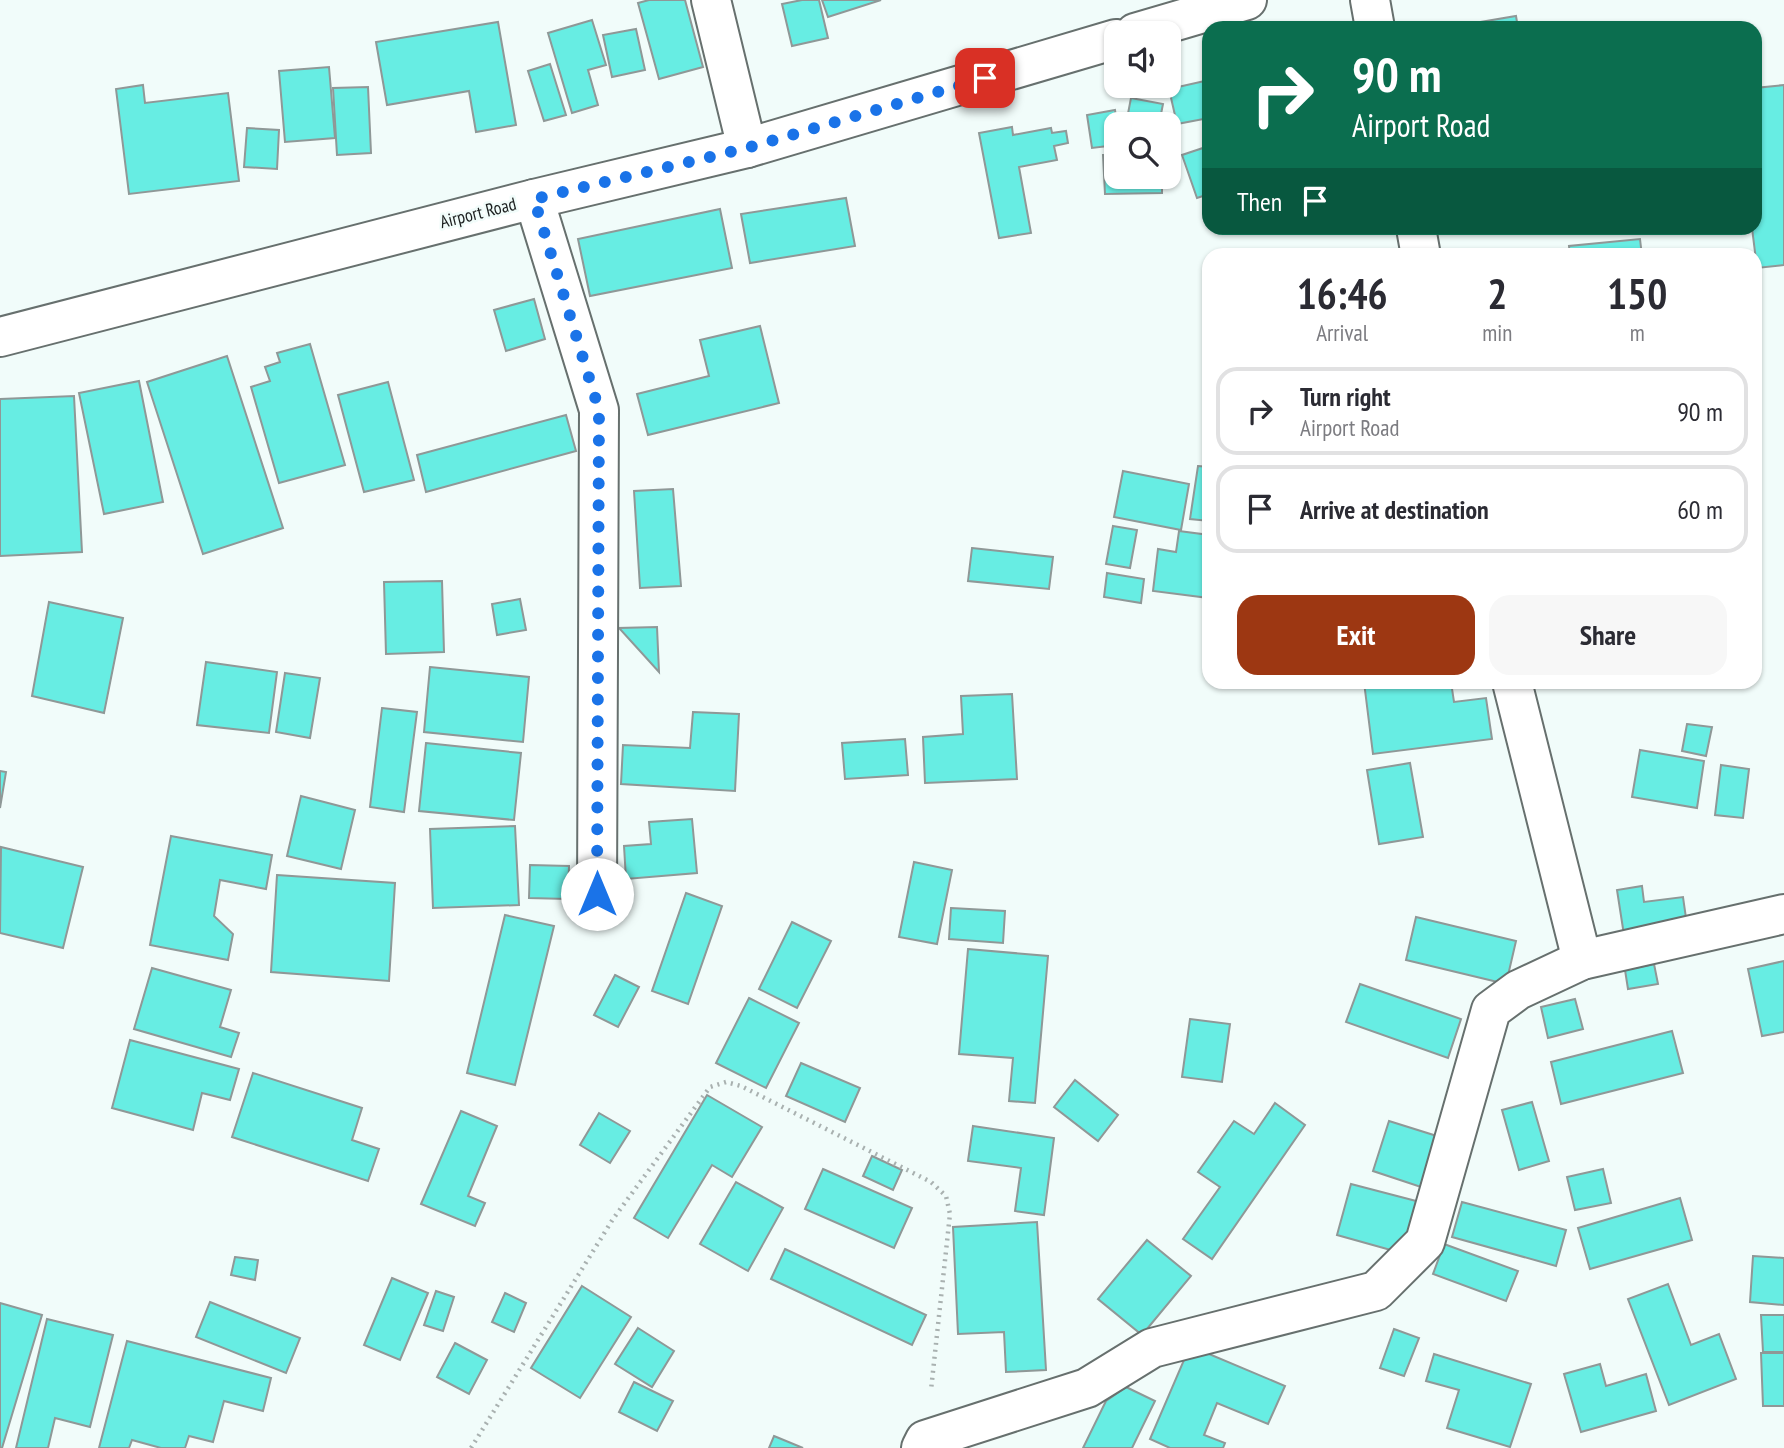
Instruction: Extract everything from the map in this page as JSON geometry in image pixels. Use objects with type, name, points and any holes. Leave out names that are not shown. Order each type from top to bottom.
[{"type":"street","points":[[711,0],[747,148]]},
{"type":"street","points":[[1176,21],[1247,0]]},
{"type":"street","points":[[1370,0],[1374,21]]},
{"type":"street","name":"Airport Road","points":[[0,337],[534,199],[747,148],[1104,43]]},
{"type":"street","points":[[534,199],[599,410],[597,894]]},
{"type":"street","points":[[1514,689],[1583,960]]},
{"type":"street","points":[[923,1444],[1087,1388],[1152,1348],[1376,1291],[1425,1242],[1491,1010],[1518,990],[1583,960],[1784,914]]},
{"type":"path","points":[[471,1448],[613,1219],[710,1087],[726,1082],[741,1086],[931,1182],[946,1196],[950,1214],[923,1444]]},
{"type":"building","points":[[649,0],[685,0],[703,67],[659,79],[638,3]]},
{"type":"building","points":[[819,0],[828,38],[792,46],[782,4]]},
{"type":"building","points":[[822,0],[881,0],[828,17]]},
{"type":"building","points":[[1516,16],[1517,21],[1486,21]]},
{"type":"building","points":[[592,20],[606,65],[588,70],[598,105],[572,113],[548,33]]},
{"type":"building","points":[[498,22],[516,125],[476,132],[469,91],[387,105],[376,42]]},
{"type":"building","points":[[636,29],[645,70],[612,77],[603,35]]},
{"type":"building","points":[[550,64],[566,115],[544,121],[528,71]]},
{"type":"building","points":[[329,67],[335,138],[285,142],[279,71]]},
{"type":"building","points":[[1202,82],[1202,119],[1181,123],[1181,112],[1174,112],[1171,98],[1181,98],[1181,86]]},
{"type":"building","points":[[143,85],[145,103],[228,93],[239,181],[129,194],[116,89]]},
{"type":"building","points":[[1784,85],[1784,265],[1762,267],[1762,248],[1754,248],[1753,235],[1762,235],[1762,87]]},
{"type":"building","points":[[368,87],[371,153],[337,155],[333,88]]},
{"type":"building","points":[[1131,98],[1163,104],[1161,112],[1128,112]]},
{"type":"building","points":[[1115,110],[1104,112],[1104,146],[1092,148],[1087,115]]},
{"type":"building","points":[[1012,127],[1013,135],[1051,128],[1052,133],[1066,131],[1068,143],[1054,146],[1057,160],[1019,167],[1031,233],[999,238],[979,133]]},
{"type":"building","points":[[247,128],[279,130],[277,169],[244,167]]},
{"type":"building","points":[[1202,148],[1202,196],[1197,198],[1182,155]]},
{"type":"building","points":[[1105,189],[1162,189],[1162,193],[1105,194]]},
{"type":"building","points":[[846,198],[855,246],[750,263],[741,214]]},
{"type":"building","points":[[720,209],[732,268],[590,296],[578,239]]},
{"type":"building","points":[[1640,239],[1641,248],[1569,248]]},
{"type":"building","points":[[534,299],[545,339],[506,351],[494,310]]},
{"type":"building","points":[[760,326],[779,403],[648,435],[637,394],[709,376],[700,340]]},
{"type":"building","points":[[310,344],[345,465],[279,483],[251,387],[270,381],[265,367],[280,362],[277,353]]},
{"type":"building","points":[[227,356],[283,528],[203,554],[147,382]]},
{"type":"building","points":[[139,381],[163,502],[104,514],[79,393]]},
{"type":"building","points":[[388,382],[414,480],[364,492],[338,395]]},
{"type":"building","points":[[74,396],[82,552],[0,556],[0,399]]},
{"type":"building","points":[[566,415],[576,451],[426,492],[417,455]]},
{"type":"building","points":[[1198,466],[1202,466],[1202,520],[1190,519]]},
{"type":"building","points":[[1123,471],[1189,484],[1181,530],[1114,517]]},
{"type":"building","points":[[673,489],[681,586],[640,588],[634,491]]},
{"type":"building","points":[[1113,526],[1137,530],[1130,568],[1106,564]]},
{"type":"building","points":[[1179,531],[1202,534],[1202,597],[1153,591],[1158,549],[1176,552]]},
{"type":"building","points":[[972,548],[1053,557],[1049,589],[968,581]]},
{"type":"building","points":[[1107,573],[1144,579],[1141,603],[1104,597]]},
{"type":"building","points":[[442,581],[444,652],[386,654],[384,582]]},
{"type":"building","points":[[520,599],[526,630],[497,635],[492,604]]},
{"type":"building","points":[[49,602],[123,618],[104,713],[32,696]]},
{"type":"building","points":[[657,627],[659,672],[619,628]]},
{"type":"building","points":[[206,662],[277,672],[269,733],[197,725]]},
{"type":"building","points":[[430,667],[529,677],[523,742],[424,732]]},
{"type":"building","points":[[285,673],[320,678],[310,738],[276,732]]},
{"type":"building","points":[[1365,689],[1452,689],[1454,702],[1486,698],[1492,739],[1373,754]]},
{"type":"building","points":[[1012,694],[1017,779],[925,783],[923,737],[963,734],[961,696]]},
{"type":"building","points":[[382,708],[417,712],[404,812],[370,807]]},
{"type":"building","points":[[693,712],[739,714],[735,791],[621,784],[623,745],[690,748]]},
{"type":"building","points":[[1687,724],[1712,727],[1706,756],[1682,751]]},
{"type":"building","points":[[905,739],[908,775],[845,779],[842,743]]},
{"type":"building","points":[[426,743],[521,753],[514,820],[419,811]]},
{"type":"building","points":[[1640,750],[1704,761],[1697,808],[1632,797]]},
{"type":"building","points":[[1410,763],[1423,837],[1379,844],[1367,770]]},
{"type":"building","points":[[1721,765],[1749,769],[1743,818],[1715,815]]},
{"type":"building","points":[[0,771],[6,772],[0,808]]},
{"type":"building","points":[[301,796],[355,810],[341,869],[287,856]]},
{"type":"building","points":[[692,819],[697,873],[626,879],[624,846],[651,844],[649,822]]},
{"type":"building","points":[[515,826],[519,905],[433,908],[430,829]]},
{"type":"building","points":[[171,836],[272,855],[266,889],[220,880],[214,916],[233,934],[228,960],[150,945]]},
{"type":"building","points":[[1,847],[83,867],[63,948],[0,933]]},
{"type":"building","points":[[914,862],[952,870],[937,944],[899,937]]},
{"type":"building","points":[[530,865],[569,866],[568,899],[529,898]]},
{"type":"building","points":[[277,875],[395,883],[389,981],[271,972]]},
{"type":"building","points":[[1642,886],[1644,902],[1683,897],[1687,925],[1624,935],[1617,890]]},
{"type":"building","points":[[686,893],[722,906],[688,1004],[652,991]]},
{"type":"building","points":[[951,908],[1005,911],[1003,943],[949,939]]},
{"type":"building","points":[[505,915],[554,926],[515,1085],[467,1073]]},
{"type":"building","points":[[1416,917],[1516,941],[1506,984],[1406,960]]},
{"type":"building","points":[[792,922],[831,941],[797,1008],[759,989]]},
{"type":"building","points":[[968,949],[1048,956],[1035,1103],[1009,1101],[1013,1058],[959,1054]]},
{"type":"building","points":[[1784,961],[1784,1032],[1762,1036],[1748,969]]},
{"type":"building","points":[[1654,964],[1658,984],[1628,989],[1625,970]]},
{"type":"building","points":[[152,968],[231,990],[220,1027],[239,1033],[231,1057],[134,1029]]},
{"type":"building","points":[[615,975],[639,987],[618,1027],[594,1015]]},
{"type":"building","points":[[1360,984],[1461,1019],[1448,1058],[1346,1022]]},
{"type":"building","points":[[749,998],[799,1023],[766,1088],[716,1063]]},
{"type":"building","points":[[1575,999],[1583,1029],[1548,1038],[1541,1007]]},
{"type":"building","points":[[1190,1019],[1230,1024],[1222,1082],[1182,1077]]},
{"type":"building","points":[[1672,1031],[1683,1073],[1561,1104],[1551,1062]]},
{"type":"building","points":[[130,1040],[239,1069],[230,1100],[202,1093],[193,1130],[112,1108]]},
{"type":"building","points":[[801,1063],[860,1088],[845,1122],[786,1096]]},
{"type":"building","points":[[253,1073],[362,1108],[352,1140],[379,1149],[368,1181],[232,1137]]},
{"type":"building","points":[[1075,1080],[1118,1115],[1098,1141],[1054,1107]]},
{"type":"building","points":[[707,1095],[762,1127],[732,1177],[712,1165],[668,1238],[634,1218]]},
{"type":"building","points":[[1532,1102],[1549,1161],[1519,1170],[1502,1110]]},
{"type":"building","points":[[1275,1103],[1305,1125],[1212,1259],[1183,1239],[1220,1187],[1198,1172],[1234,1121],[1254,1134]]},
{"type":"building","points":[[461,1111],[497,1126],[468,1196],[485,1203],[475,1226],[421,1204]]},
{"type":"building","points":[[599,1113],[630,1131],[610,1163],[580,1145]]},
{"type":"building","points":[[1389,1121],[1440,1137],[1424,1188],[1373,1171]]},
{"type":"building","points":[[973,1126],[1054,1138],[1044,1215],[1015,1211],[1021,1168],[968,1161]]},
{"type":"building","points":[[872,1156],[902,1170],[893,1190],[863,1176]]},
{"type":"building","points":[[823,1169],[912,1208],[894,1248],[805,1209]]},
{"type":"building","points":[[1603,1169],[1611,1203],[1575,1210],[1567,1177]]},
{"type":"building","points":[[736,1182],[783,1208],[748,1271],[700,1244]]},
{"type":"building","points":[[1351,1184],[1420,1202],[1405,1254],[1337,1235]]},
{"type":"building","points":[[1680,1198],[1692,1240],[1590,1269],[1578,1228]]},
{"type":"building","points":[[1462,1202],[1566,1230],[1556,1266],[1452,1237]]},
{"type":"building","points":[[1037,1222],[1046,1370],[1006,1372],[1004,1332],[958,1334],[953,1227]]},
{"type":"building","points":[[1147,1240],[1191,1276],[1142,1335],[1098,1299]]},
{"type":"building","points":[[1444,1244],[1518,1271],[1506,1301],[1433,1274]]},
{"type":"building","points":[[785,1249],[926,1315],[912,1345],[771,1279]]},
{"type":"building","points":[[1753,1256],[1784,1258],[1784,1305],[1750,1302]]},
{"type":"building","points":[[235,1257],[258,1260],[255,1280],[231,1275]]},
{"type":"building","points":[[392,1278],[428,1293],[400,1360],[364,1345]]},
{"type":"building","points":[[1668,1284],[1691,1345],[1719,1334],[1736,1379],[1669,1405],[1628,1299]]},
{"type":"building","points":[[582,1286],[631,1317],[580,1398],[531,1368]]},
{"type":"building","points":[[436,1291],[454,1297],[443,1331],[424,1325]]},
{"type":"building","points":[[505,1293],[526,1303],[514,1332],[492,1322]]},
{"type":"building","points":[[210,1302],[300,1338],[286,1373],[196,1337]]},
{"type":"building","points":[[0,1303],[42,1315],[2,1448],[0,1448]]},
{"type":"building","points":[[1761,1315],[1784,1315],[1784,1352],[1763,1352]]},
{"type":"building","points":[[47,1319],[113,1335],[90,1427],[55,1418],[48,1448],[16,1448]]},
{"type":"building","points":[[638,1328],[674,1351],[652,1387],[615,1364]]},
{"type":"building","points":[[1394,1329],[1419,1338],[1404,1376],[1380,1368]]},
{"type":"building","points":[[127,1341],[271,1378],[263,1411],[224,1401],[213,1442],[189,1436],[185,1448],[161,1448],[132,1440],[129,1448],[99,1448]]},
{"type":"building","points":[[455,1343],[487,1360],[469,1394],[437,1377]]},
{"type":"building","points":[[1190,1346],[1285,1386],[1268,1424],[1217,1403],[1204,1435],[1225,1443],[1223,1448],[1170,1448],[1150,1439]]},
{"type":"building","points":[[1761,1353],[1784,1353],[1784,1406],[1763,1406]]},
{"type":"building","points":[[1434,1354],[1531,1384],[1510,1447],[1447,1428],[1459,1390],[1426,1381]]},
{"type":"building","points":[[1600,1364],[1606,1386],[1646,1374],[1656,1411],[1581,1432],[1564,1374]]},
{"type":"building","points":[[634,1382],[673,1401],[657,1431],[619,1412]]},
{"type":"building","points":[[1126,1387],[1155,1401],[1132,1448],[1083,1448],[1106,1401]]},
{"type":"building","points":[[774,1436],[803,1448],[769,1448]]},
{"type":"route","points":[[597,894],[599,410],[534,199],[747,148],[985,78]]}]
